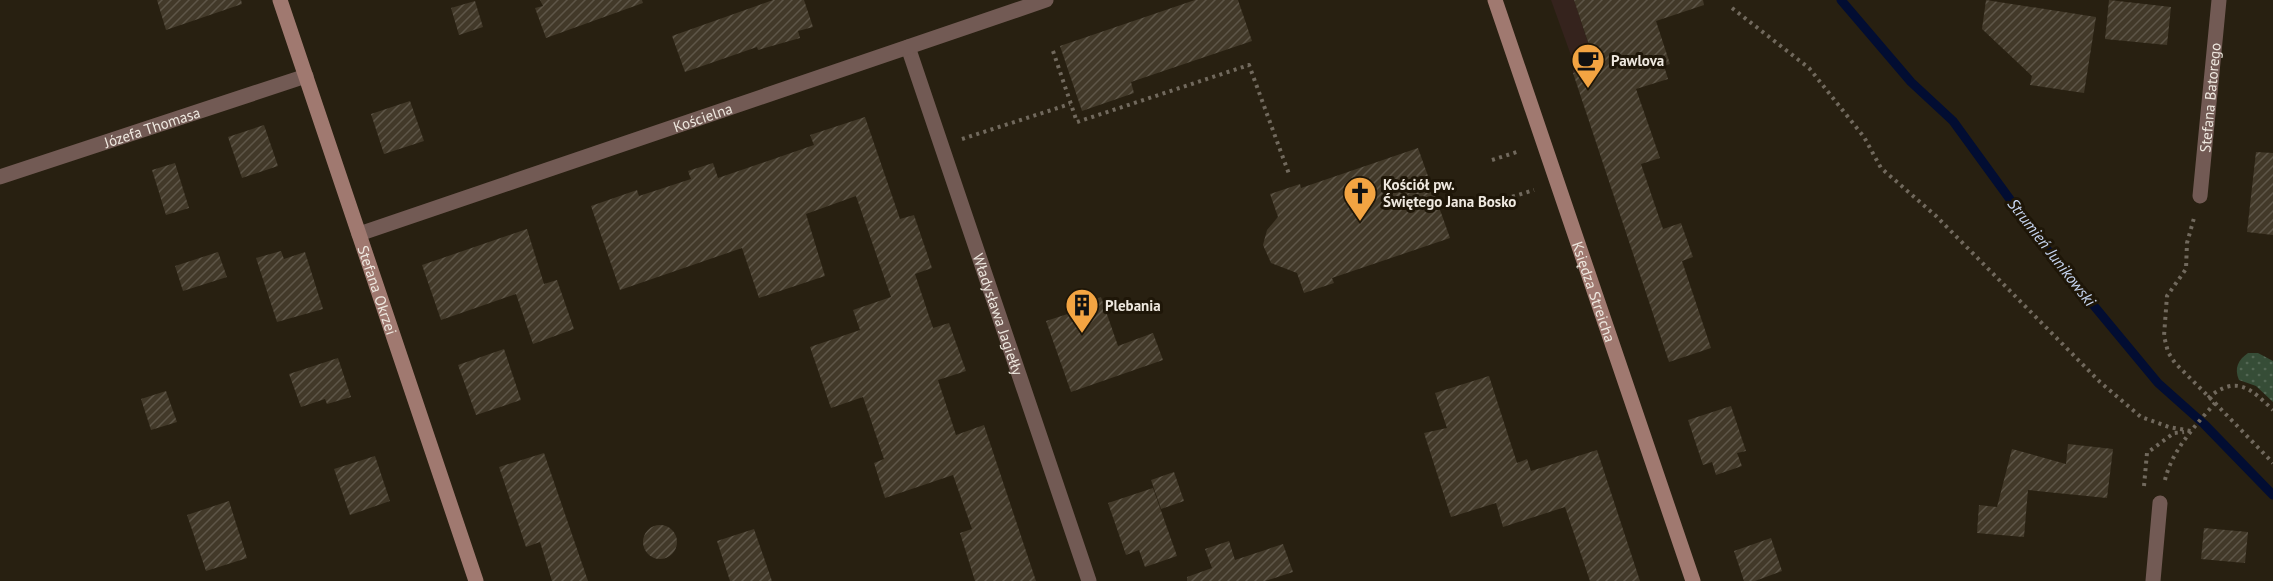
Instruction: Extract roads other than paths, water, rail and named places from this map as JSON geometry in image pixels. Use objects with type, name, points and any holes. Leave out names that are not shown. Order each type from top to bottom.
[{"type":"street","name":"Stefana Okrzei","points":[[280,0],[476,581]]},
{"type":"street","name":"Kościelna","points":[[359,234],[1046,0]]},
{"type":"street","name":"Księdza Streicha","points":[[1495,0],[1693,581]]},
{"type":"street","name":"Stefana Batorego","points":[[2200,196],[2219,0]]},
{"type":"street","name":"Władysława Jagiełły","points":[[908,47],[1089,581]]},
{"type":"street","name":"Józefa Thomasa","points":[[0,177],[306,76]]},
{"type":"street","points":[[2153,581],[2160,504]]},
{"type":"waterway","name":"Strumień Junikowski","points":[[1841,0],[1911,82],[1953,121],[2041,242],[2158,383],[2204,424],[2273,495]]},
{"type":"place","name":"Pawlova","points":[[1588,89]]},
{"type":"place","name":"Kościół pw. Świętego Jana Bosko","points":[[1360,222]]},
{"type":"place","name":"Plebania","points":[[1082,334]]}]
